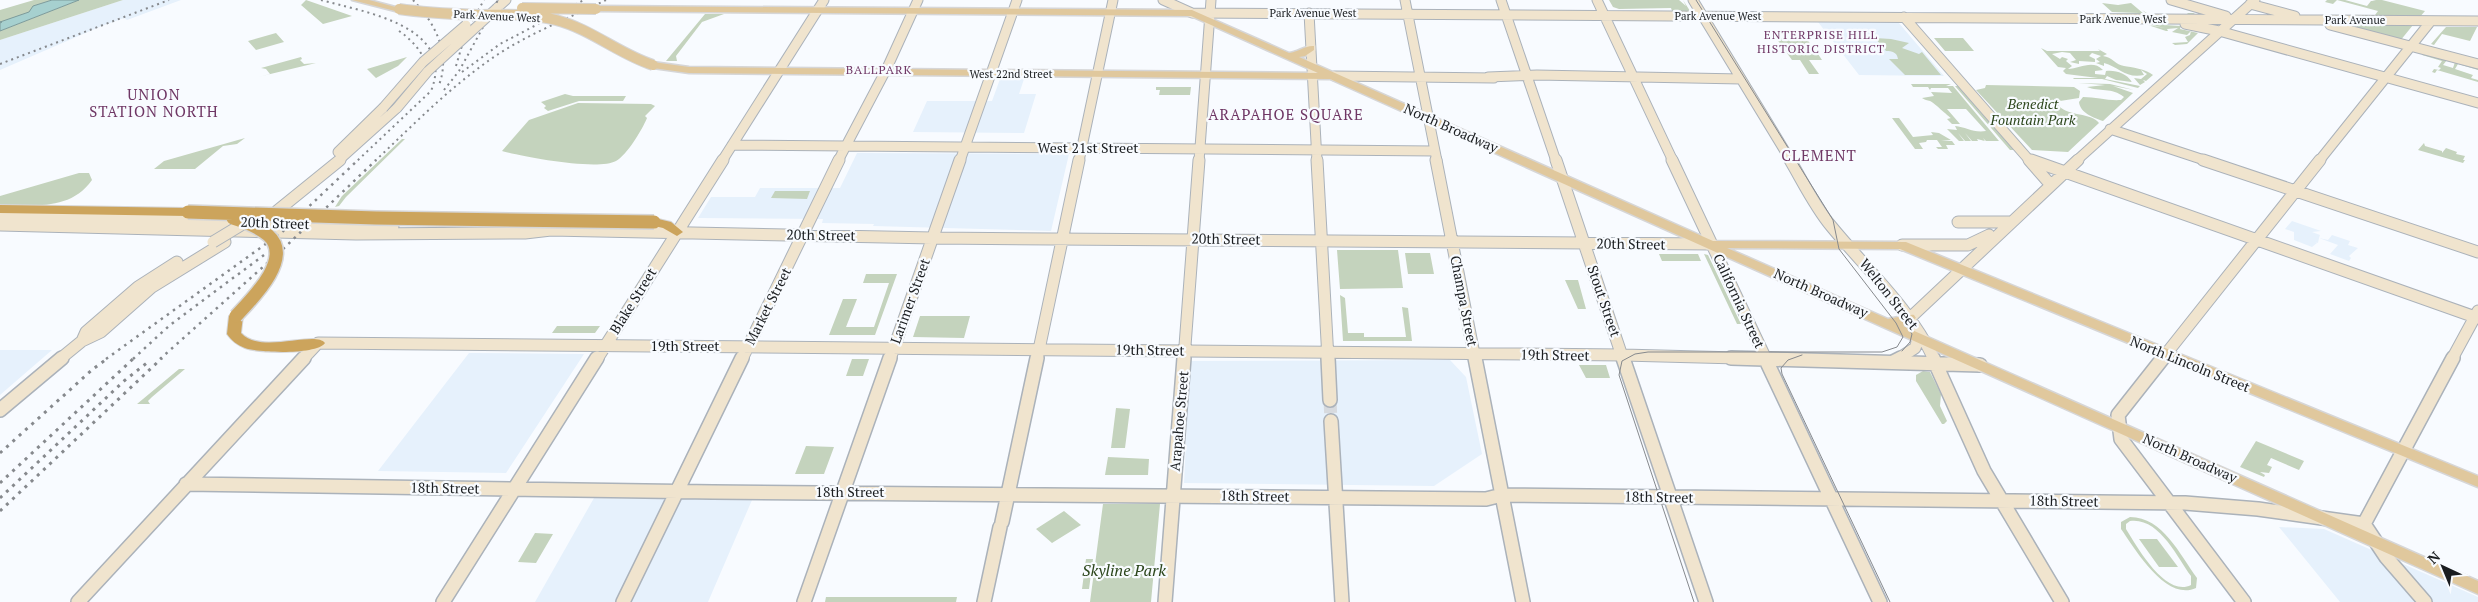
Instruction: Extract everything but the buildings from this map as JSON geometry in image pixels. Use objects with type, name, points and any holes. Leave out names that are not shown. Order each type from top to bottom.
[{"type":"highway","points":[[0,209],[376,218],[654,222],[667,225],[677,232]]},
{"type":"highway","points":[[188,212],[217,214],[244,221],[263,231],[273,242],[276,260],[270,278],[236,316],[233,329],[235,338],[246,344],[269,347],[318,343]]},
{"type":"main road","name":"Park Avenue West","points":[[356,0],[416,11],[479,14],[488,11],[496,4],[709,9],[1192,13]]},
{"type":"main road","name":"Park Avenue West","points":[[395,0],[557,21],[585,31],[636,59],[665,67],[689,70]]},
{"type":"main road","points":[[1192,13],[1210,17],[1288,56],[1312,71]]},
{"type":"main road","points":[[1288,56],[1302,54],[1311,48]]},
{"type":"main road","name":"West 22nd Street","points":[[689,70],[1205,75],[1312,71],[1334,76]]},
{"type":"main road","name":"North Broadway","points":[[1334,76],[1921,337],[2478,588]]},
{"type":"main road","name":"20th Street","points":[[1712,244],[1902,245]]},
{"type":"main road","name":"North Lincoln Street","points":[[1902,245],[2478,482]]},
{"type":"main road","points":[[1878,318],[1896,323],[1910,318]]},
{"type":"street","points":[[496,4],[506,0]]},
{"type":"street","name":"Blake Street","points":[[443,602],[677,232],[737,145],[778,71],[824,0]]},
{"type":"street","name":"Market Street","points":[[623,602],[748,346],[885,73],[918,0]]},
{"type":"street","name":"Larimer Street","points":[[804,602],[1017,0]]},
{"type":"street","points":[[984,602],[1083,148],[1113,0]]},
{"type":"street","points":[[1163,0],[1192,13]]},
{"type":"street","name":"Arapahoe Street","points":[[1165,602],[1185,350],[1191,239],[1211,0]]},
{"type":"street","name":"Champa Street","points":[[1405,0],[1523,602]]},
{"type":"street","name":"Stout Street","points":[[1502,0],[1706,602]]},
{"type":"street","name":"California Street","points":[[1597,0],[1880,602]]},
{"type":"street","name":"Welton Street","points":[[1693,0],[1830,224],[1851,246],[1910,318],[1934,364],[1967,437],[2000,500],[2062,602]]},
{"type":"street","points":[[2171,0],[2232,19]]},
{"type":"street","points":[[1910,318],[2050,184],[2253,2],[2312,20],[2478,64]]},
{"type":"street","points":[[2187,4],[2200,10],[2202,14],[2187,19]]},
{"type":"street","points":[[82,341],[86,332],[138,287],[289,195],[330,164],[397,108],[428,71],[488,11]]},
{"type":"street","points":[[1309,13],[1330,400]]},
{"type":"street","name":"Park Avenue West","points":[[1210,17],[1309,13],[2232,19]]},
{"type":"street","points":[[0,410],[82,341],[101,332],[172,274],[277,211],[301,194],[383,108],[423,62],[479,14]]},
{"type":"street","points":[[1904,18],[2050,184]]},
{"type":"street","points":[[2147,19],[2219,31],[2478,103]]},
{"type":"street","name":"Park Avenue","points":[[2232,19],[2478,21]]},
{"type":"street","points":[[2244,602],[2121,439],[2118,415],[2431,21]]},
{"type":"street","points":[[1334,76],[1606,78],[1625,80],[1634,78],[1741,79]]},
{"type":"street","points":[[2110,130],[2478,252]]},
{"type":"street","name":"West 21st Street","points":[[737,145],[1434,151]]},
{"type":"street","points":[[2027,157],[2064,172],[2257,240],[2477,315],[2364,524],[2386,557],[2425,602]]},
{"type":"street","name":"20th Street","points":[[0,217],[363,226],[530,226],[550,230]]},
{"type":"street","points":[[1958,222],[2010,222]]},
{"type":"street","points":[[1902,245],[1968,244],[1982,240],[2010,222]]},
{"type":"street","name":"20th Street","points":[[0,225],[356,234],[525,233],[550,230],[933,238],[1712,244]]},
{"type":"street","points":[[130,307],[128,301],[140,290],[138,287]]},
{"type":"street","points":[[1891,362],[1909,353],[1921,337]]},
{"type":"street","points":[[78,602],[318,343]]},
{"type":"street","name":"19th Street","points":[[318,343],[1623,355],[1982,365]]},
{"type":"street","points":[[1331,421],[1342,602]]},
{"type":"street","name":"18th Street","points":[[186,484],[1486,499],[1502,495],[2169,503],[2248,508],[2364,524]]},
{"type":"shaded area","points":[[123,0],[181,0],[127,20],[124,18],[104,25],[0,70],[0,40]]},
{"type":"shaded area","points":[[1818,22],[1898,22],[1944,76],[1859,75]]},
{"type":"shaded area","points":[[1000,79],[1024,79],[1019,94],[1036,94],[1024,133],[913,132],[927,101],[992,101]]},
{"type":"shaded area","points":[[857,153],[1069,154],[1051,231],[873,226],[874,224],[822,223],[823,219],[698,218],[711,197],[755,197],[760,188],[840,188]]},
{"type":"shaded area","points":[[2292,221],[2321,231],[2312,232],[2320,235],[2318,243],[2315,242],[2317,243],[2312,247],[2294,240],[2294,232],[2285,229]]},
{"type":"shaded area","points":[[2332,235],[2350,241],[2348,245],[2358,248],[2349,256],[2351,258],[2349,261],[2330,254],[2338,245],[2319,238],[2328,240]]},
{"type":"shaded area","points":[[0,350],[52,350],[0,395]]},
{"type":"shaded area","points":[[469,353],[584,354],[506,473],[378,471]]},
{"type":"shaded area","points":[[1450,360],[1466,377],[1482,454],[1434,486],[1184,483],[1190,361]]},
{"type":"shaded area","points":[[594,498],[752,500],[708,602],[535,602]]},
{"type":"shaded area","points":[[2279,527],[2324,529],[2478,597],[2478,602],[2340,602]]},
{"type":"green space","points":[[34,0],[52,0],[33,6],[30,12],[0,23],[0,10]]},
{"type":"green space","points":[[79,0],[123,0],[0,40],[0,31]]},
{"type":"green space","points":[[306,0],[352,16],[323,24],[301,5]]},
{"type":"green space","points":[[1609,0],[1679,0],[1686,6],[1683,0],[1690,11],[1672,11],[1671,8],[1619,9],[1613,7]]},
{"type":"green space","points":[[2327,0],[2337,0],[2333,4],[2325,2]]},
{"type":"green space","points":[[2337,0],[2345,0],[2367,6],[2371,1],[2376,1],[2372,0],[2382,0],[2425,11],[2419,18],[2373,18],[2370,15],[2375,15],[2378,11]]},
{"type":"green space","points":[[2102,3],[2118,5],[2131,3],[2144,14],[2122,15],[2148,15],[2142,10],[2150,15],[2199,14],[2192,16],[2080,15],[2139,13],[2112,12]]},
{"type":"green space","points":[[705,14],[724,14],[702,22],[676,56],[677,61],[666,61]]},
{"type":"green space","points":[[2147,24],[2181,26],[2180,29],[2191,31],[2187,35],[2172,32],[2178,28],[2167,29],[2168,31],[2166,31],[2148,25],[2165,28]]},
{"type":"green space","points":[[2344,24],[2413,25],[2400,41]]},
{"type":"green space","points":[[2446,27],[2477,27],[2470,41],[2442,34],[2434,45],[2431,44]]},
{"type":"green space","points":[[2191,31],[2198,33],[2187,44],[2175,45],[2172,43],[2188,42],[2185,37],[2190,35]]},
{"type":"green space","points":[[276,33],[284,42],[256,50],[248,41]]},
{"type":"green space","points":[[1776,38],[1806,38],[1815,50],[1798,50],[1801,54],[1818,54],[1822,60],[1809,60],[1819,74],[1809,74],[1800,60],[1792,60]]},
{"type":"green space","points":[[1875,38],[1909,43],[1902,48],[1919,54],[1922,52],[1941,75],[1905,75],[1889,59],[1898,59],[1897,55],[1886,51]]},
{"type":"green space","points":[[1934,38],[1963,38],[1974,51],[1945,51]]},
{"type":"green space","points":[[2041,48],[2047,51],[2100,51],[2098,49],[2107,54],[2103,56],[2119,64],[2143,70],[2153,75],[2146,81],[2143,80],[2145,82],[2140,85],[2134,78],[2141,79],[2147,74],[2141,70],[2144,75],[2127,74],[2104,63],[2104,66],[2096,63],[2100,62],[2096,59],[2101,56],[2092,53],[2089,56],[2095,59],[2095,62],[2079,61],[2079,64],[2070,62],[2076,60],[2070,53],[2052,54],[2060,59],[2062,57],[2068,59],[2066,61],[2072,66],[2068,69],[2095,65],[2103,70],[2095,71],[2095,74],[2105,75],[2106,71],[2113,71],[2124,74],[2132,82],[2116,80],[2107,76],[2105,79],[2140,86],[2138,88],[2102,79],[2074,79],[2098,78],[2066,74],[2063,71],[2066,68],[2058,67]]},
{"type":"green space","points":[[2423,53],[2447,60],[2443,65],[2453,68],[2455,62],[2478,66],[2478,70],[2458,64],[2455,69],[2473,75],[2471,78],[2478,80],[2478,82],[2437,70],[2435,73],[2432,72],[2434,69],[2439,70],[2441,68],[2438,67],[2442,61],[2422,55]]},
{"type":"green space","points":[[301,57],[302,59],[300,60],[304,64],[316,63],[258,77],[270,74],[266,69],[261,68]]},
{"type":"green space","points":[[407,57],[398,66],[376,78],[367,69]]},
{"type":"green space","name":"Benedict Fountain Park","points":[[2078,83],[2110,84],[2134,90],[2113,86],[2133,93],[2103,121],[2088,115],[2082,109],[2079,102],[2083,97],[2121,100],[2124,97],[2115,92],[2087,87],[2105,85]]},
{"type":"green space","points":[[1911,84],[1951,84],[1946,86],[1953,86],[1999,141],[1986,141],[1983,138],[1985,141],[1977,139],[1978,141],[1972,141],[1965,133],[1971,141],[1965,141],[1958,133],[1964,141],[1959,141],[1947,129],[1957,130],[1955,126],[1986,131],[1966,109],[1947,109],[1960,124],[1952,124],[1947,119],[1951,118],[1931,102],[1922,98],[1934,96],[1931,92],[1952,93],[1948,88],[1931,88],[1930,90],[1928,87],[1913,87]]},
{"type":"green space","name":"Benedict Fountain Park","points":[[1986,85],[2074,87],[2080,91],[2079,98],[2060,101],[2059,106],[2069,112],[2090,117],[2099,123],[2068,152],[2032,150],[1976,90],[1985,88]]},
{"type":"green space","points":[[1955,86],[1958,86],[2014,150],[2010,150]]},
{"type":"green space","points":[[1156,87],[1191,87],[1190,95],[1159,95],[1160,90],[1156,90]]},
{"type":"green space","points":[[565,94],[573,96],[626,96],[623,101],[579,101],[548,111],[541,102]]},
{"type":"green space","points":[[578,103],[651,104],[655,106],[645,116],[647,118],[642,129],[625,153],[616,161],[607,164],[577,164],[502,151],[529,120]]},
{"type":"green space","points":[[1892,118],[1899,118],[1913,137],[1933,135],[1931,132],[1939,133],[1951,140],[1941,141],[1952,141],[1955,145],[1946,145],[1948,149],[1938,149],[1936,147],[1942,147],[1937,140],[1927,140],[1926,142],[1919,143],[1923,149],[1915,149]]},
{"type":"green space","points":[[245,138],[237,144],[223,146],[195,169],[154,169],[164,161]]},
{"type":"green space","points":[[402,139],[405,139],[339,206],[335,207],[342,196]]},
{"type":"green space","points":[[2424,143],[2425,146],[2442,151],[2442,153],[2446,148],[2457,152],[2456,154],[2465,156],[2463,160],[2465,160],[2463,163],[2418,150]]},
{"type":"green space","points":[[79,173],[89,173],[92,180],[83,190],[62,202],[38,205],[0,205],[0,196]]},
{"type":"green space","points":[[775,191],[810,191],[807,199],[771,198]]},
{"type":"green space","points":[[1337,250],[1398,250],[1403,288],[1340,289]]},
{"type":"green space","points":[[1405,253],[1430,253],[1434,274],[1408,274]]},
{"type":"green space","points":[[1659,254],[1698,254],[1701,261],[1662,261]]},
{"type":"green space","points":[[1704,254],[1708,255],[1741,324],[1737,324]]},
{"type":"green space","points":[[866,274],[897,274],[875,335],[829,335],[843,299],[857,299],[846,327],[874,327],[889,283],[863,283]]},
{"type":"green space","points":[[1565,280],[1578,280],[1586,309],[1578,309]]},
{"type":"green space","points":[[1340,295],[1345,298],[1348,333],[1364,333],[1364,337],[1406,337],[1402,307],[1408,308],[1412,341],[1343,341]]},
{"type":"green space","points":[[920,316],[970,316],[964,338],[913,337]]},
{"type":"green space","points":[[557,326],[600,326],[595,333],[552,333]]},
{"type":"green space","points":[[852,359],[869,359],[863,376],[846,376]]},
{"type":"green space","points":[[1579,365],[1606,365],[1610,378],[1586,378]]},
{"type":"green space","points":[[179,369],[185,369],[148,401],[150,404],[137,404]]},
{"type":"green space","points":[[1923,371],[1930,372],[1941,394],[1940,406],[1947,421],[1944,424],[1942,424],[1916,381],[1916,375]]},
{"type":"green space","points":[[1116,408],[1130,409],[1125,448],[1111,448]]},
{"type":"green space","points":[[2256,441],[2304,461],[2299,470],[2271,458],[2267,465],[2272,467],[2269,473],[2260,472],[2265,475],[2264,477],[2240,467]]},
{"type":"green space","points":[[806,446],[834,447],[824,474],[795,474]]},
{"type":"green space","points":[[1108,457],[1149,459],[1148,475],[1105,475]]},
{"type":"green space","name":"Skyline Park","points":[[1103,504],[1160,504],[1151,602],[1090,602]]},
{"type":"green space","points":[[1064,511],[1081,525],[1052,543],[1036,529]]},
{"type":"green space","points":[[2130,517],[2142,519],[2152,523],[2161,530],[2170,539],[2197,578],[2196,588],[2185,590],[2174,588],[2163,581],[2134,549],[2121,529],[2121,522]],"holes":[[[2130,521],[2140,521],[2150,525],[2166,540],[2191,576],[2191,585],[2181,587],[2172,584],[2153,569],[2126,529],[2126,524]]]},
{"type":"green space","points":[[535,533],[553,534],[536,563],[518,562]]},
{"type":"green space","points":[[2139,539],[2157,539],[2178,567],[2159,567]]},
{"type":"green space","points":[[1086,559],[1093,559],[1089,589],[1082,589]]},
{"type":"green space","points":[[826,597],[957,597],[956,602],[825,602]]},
{"type":"water","points":[[52,0],[79,0],[0,31],[0,23],[2,22],[0,22],[29,12],[33,6]]},
{"type":"tunnel","points":[[1330,400],[1331,421]]},
{"type":"tram line","points":[[1694,602],[1619,375],[1622,361],[1635,354],[1648,352],[1882,352],[1897,347],[1903,337],[1896,323],[1839,249],[1833,220],[1696,0]]},
{"type":"tram line","points":[[1901,318],[1912,334],[1910,342],[1902,351]]},
{"type":"tram line","points":[[1802,355],[1788,360],[1781,368],[1782,374],[1890,602]]},
{"type":"railway","points":[[0,64],[169,0]]},
{"type":"railway","points":[[321,0],[382,17],[402,26],[419,37],[431,51],[436,69],[431,91],[357,161]]},
{"type":"railway","points":[[413,0],[428,18],[439,39],[443,61],[439,85]]},
{"type":"railway","points":[[456,66],[466,32],[484,0]]},
{"type":"railway","points":[[444,90],[459,71],[498,0]]},
{"type":"railway","points":[[462,72],[500,44],[584,0]]},
{"type":"railway","points":[[375,161],[441,99],[498,54],[543,29],[606,0]]},
{"type":"railway","points":[[399,31],[410,40],[423,57],[429,77]]},
{"type":"railway","points":[[106,359],[281,233],[358,160]]},
{"type":"railway","points":[[160,359],[283,249],[376,160]]},
{"type":"railway","points":[[133,359],[170,325],[264,255]]},
{"type":"railway","points":[[0,453],[93,369],[108,358]]},
{"type":"railway","points":[[0,483],[134,358]]},
{"type":"railway","points":[[0,511],[162,358]]},
{"type":"railway","points":[[0,498],[124,381],[148,362]]},
{"type":"district","name":"ENTERPRISE HILL HISTORIC DISTRICT","points":[[1821,42]]},
{"type":"district","name":"BALLPARK","points":[[879,70]]},
{"type":"district","name":"UNION STATION NORTH","points":[[154,104]]},
{"type":"district","name":"ARAPAHOE SQUARE","points":[[1286,115]]},
{"type":"district","name":"CLEMENT","points":[[1819,156]]}]
